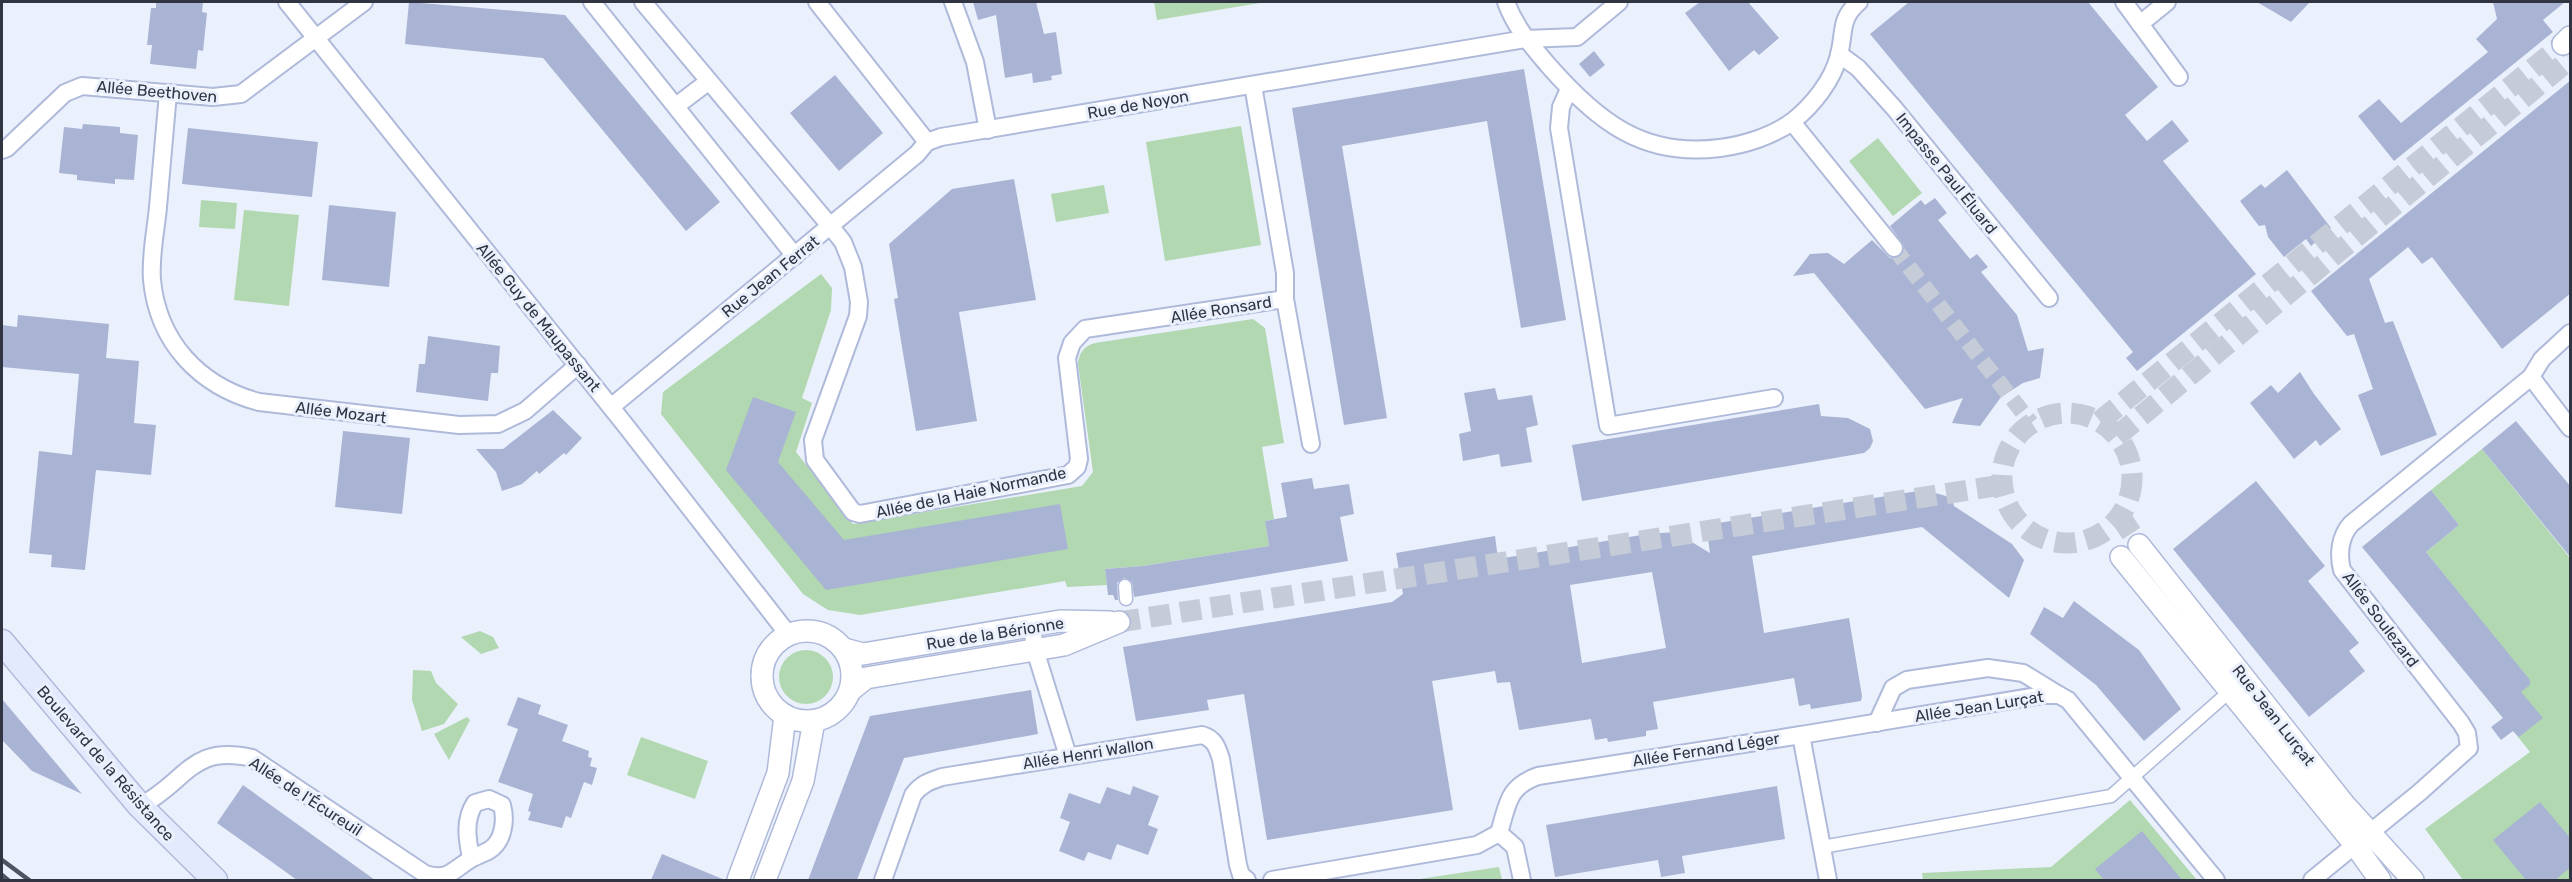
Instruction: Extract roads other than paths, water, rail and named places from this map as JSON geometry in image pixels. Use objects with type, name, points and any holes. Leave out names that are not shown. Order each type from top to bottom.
[{"type":"main road","name":"Boulevard de la Résistance","points":[[2,642],[140,806],[215,880]]},
{"type":"street","name":"Allée Guy de Maupassant","points":[[287,2],[611,406],[788,634]]},
{"type":"street","points":[[317,38],[364,2]]},
{"type":"street","points":[[592,2],[795,256]]},
{"type":"street","points":[[643,2],[831,227]]},
{"type":"street","points":[[817,2],[927,142]]},
{"type":"street","points":[[953,2],[975,62],[988,130]]},
{"type":"street","points":[[1506,2],[1512,18],[1525,39],[1569,89],[1596,113],[1625,133],[1654,146],[1682,149],[1738,146],[1792,122],[1824,87],[1839,54],[1847,12],[1859,2]]},
{"type":"street","name":"Rue de Noyon","points":[[927,142],[1525,39],[1577,37],[1618,2]]},
{"type":"street","points":[[2124,2],[2179,77]]},
{"type":"street","points":[[2140,24],[2167,2]]},
{"type":"street","name":"Allée Beethoven","points":[[2,150],[7,148],[65,93],[82,86],[213,97],[241,94],[317,38]]},
{"type":"street","name":"Impasse Paul Éluard","points":[[1839,54],[1858,68],[1894,108],[2049,298]]},
{"type":"street","points":[[676,106],[709,81]]},
{"type":"street","name":"Allée Ronsard","points":[[1077,466],[1078,443],[1066,367],[1068,351],[1078,335],[1085,329],[1285,299],[1284,273],[1253,85]]},
{"type":"street","points":[[1569,89],[1561,107],[1559,129],[1608,426],[1774,398]]},
{"type":"street","name":"Allée Mozart","points":[[168,93],[152,278],[163,324],[190,363],[213,384],[236,396],[259,402],[459,425],[498,424],[525,411],[578,365]]},
{"type":"street","points":[[1792,122],[1894,248]]},
{"type":"street","name":"Rue Jean Ferrat","points":[[611,406],[831,227],[917,154],[927,142]]},
{"type":"street","name":"Allée de la Haie Normande","points":[[831,227],[843,243],[853,267],[859,302],[858,316],[813,440],[815,460],[853,512],[860,514],[1068,475],[1077,466]]},
{"type":"street","points":[[1285,299],[1311,444]]},
{"type":"street","name":"Allée Soulezard","points":[[2363,838],[2465,754],[2469,748],[2467,733],[2461,723],[2342,570],[2341,541],[2351,524],[2531,377],[2542,359],[2571,333]]},
{"type":"street","points":[[2531,377],[2571,428]]},
{"type":"street","name":"Rue Jean Lurçat","points":[[2139,545],[2344,804],[2363,838],[2380,880]]},
{"type":"street","name":"Rue Jean Lurçat","points":[[2121,557],[2229,692],[2363,838],[2413,880]]},
{"type":"street","name":"Rue de la Bérionne","points":[[844,649],[863,654],[1060,621],[1119,622],[1064,645],[866,678],[850,690]]},
{"type":"street","points":[[1032,626],[1035,650],[1068,756]]},
{"type":"street","points":[[800,631],[818,632],[835,640],[844,649],[853,676],[850,690],[845,701],[826,718],[799,721],[785,716],[767,699],[761,674],[769,651],[777,641],[788,634],[800,631]]},
{"type":"street","points":[[1877,723],[1893,688],[1908,680],[1994,669],[2023,673],[2059,695]]},
{"type":"street","points":[[1822,847],[2111,796],[2229,692]]},
{"type":"street","name":"Allée Jean Lurçat","points":[[1801,735],[2043,695],[2059,695],[2068,700],[2216,880]]},
{"type":"street","points":[[738,880],[778,773],[785,716]]},
{"type":"street","points":[[765,880],[802,781],[814,721]]},
{"type":"street","name":"Allée Fernand Léger","points":[[1499,833],[1511,795],[1517,786],[1539,776],[1801,735],[1828,880]]},
{"type":"street","name":"Allée Henri Wallon","points":[[883,880],[913,795],[919,787],[942,777],[1191,736],[1210,737],[1216,744],[1221,759],[1238,865],[1241,875],[1247,880]]},
{"type":"street","name":"Allée de l'Écureuil","points":[[140,806],[160,796],[198,760],[235,754],[252,758],[425,874],[447,877],[471,858]]},
{"type":"street","points":[[1272,880],[1477,845],[1499,833],[1515,847],[1522,880]]},
{"type":"street","points":[[2312,880],[2363,838]]},
{"type":"tunnel","points":[[2100,421],[2563,44]]},
{"type":"tunnel","points":[[2117,436],[2570,59]]},
{"type":"tunnel","points":[[1894,248],[2031,423]]},
{"type":"tunnel","points":[[2067,413],[2092,418],[2113,432],[2127,453],[2132,478],[2127,503],[2113,524],[2092,538],[2067,543],[2042,538],[2021,524],[2007,503],[2002,478],[2007,453],[2021,432],[2042,418],[2067,413]]},
{"type":"tunnel","points":[[1119,622],[2002,485]]},
{"type":"tunnel","points":[[2120,516],[2139,545]]},
{"type":"railway","points":[[2,860],[29,880]]},
{"type":"railway","points":[[2,875],[8,880]]}]
